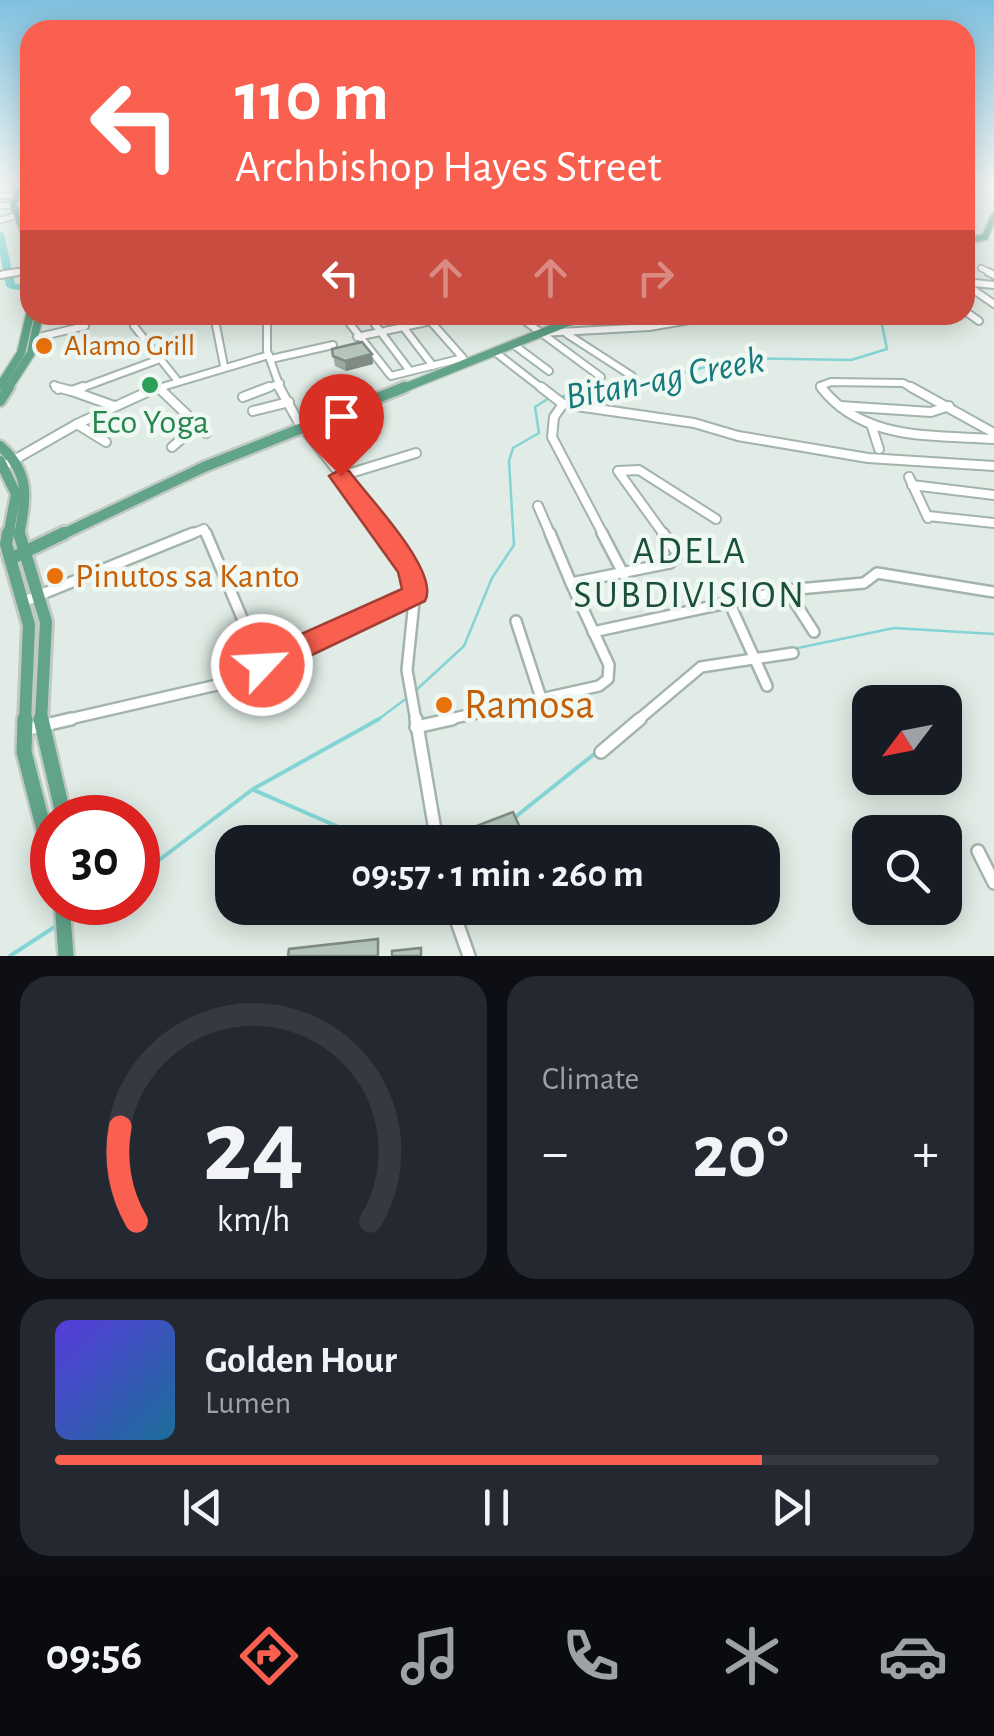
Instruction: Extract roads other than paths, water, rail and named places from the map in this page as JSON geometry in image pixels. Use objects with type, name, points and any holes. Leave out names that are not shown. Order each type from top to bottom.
[{"type":"main road","points":[[0,401],[21,353],[28,325]]},
{"type":"main road","points":[[7,380],[35,338],[37,325]]},
{"type":"main road","points":[[16,556],[204,466],[565,325]]},
{"type":"main road","points":[[0,446],[16,494],[7,531],[25,600],[29,674],[24,752],[35,795]]},
{"type":"main road","points":[[16,556],[41,594],[46,622],[41,725],[58,795]]},
{"type":"main road","points":[[63,925],[66,956]]},
{"type":"street","points":[[981,268],[994,275]]},
{"type":"street","points":[[975,317],[979,320]]},
{"type":"street","points":[[216,325],[224,366]]},
{"type":"street","points":[[267,325],[270,357],[289,402],[410,568],[416,582],[407,659],[409,689],[434,825]]},
{"type":"street","points":[[350,325],[388,376],[464,355],[435,325]]},
{"type":"street","points":[[375,325],[410,372]]},
{"type":"street","points":[[358,337],[409,325]]},
{"type":"street","points":[[532,325],[601,376]]},
{"type":"street","points":[[546,334],[661,325]]},
{"type":"street","points":[[35,338],[85,326]]},
{"type":"street","points":[[134,326],[177,380]]},
{"type":"street","points":[[403,327],[432,366]]},
{"type":"street","points":[[567,334],[632,376]]},
{"type":"street","points":[[5,464],[77,424],[177,380],[224,366],[333,346]]},
{"type":"street","points":[[514,346],[549,370]]},
{"type":"street","points":[[495,352],[558,399],[881,460],[994,466]]},
{"type":"street","points":[[72,391],[160,359]]},
{"type":"street","points":[[893,382],[948,406],[994,436],[872,428],[826,396],[822,383],[893,382]]},
{"type":"street","points":[[243,398],[280,384]]},
{"type":"street","points":[[54,385],[58,390],[115,406]]},
{"type":"street","points":[[158,388],[206,432]]},
{"type":"street","points":[[558,399],[552,437],[624,575]]},
{"type":"street","points":[[253,411],[289,402]]},
{"type":"street","points":[[839,406],[856,404],[931,412],[948,406]]},
{"type":"street","points":[[77,424],[106,442]]},
{"type":"street","points":[[172,447],[198,426]]},
{"type":"street","points":[[872,428],[879,449]]},
{"type":"street","points":[[341,476],[416,453]]},
{"type":"street","points":[[571,583],[670,563],[678,554],[616,470],[639,470],[716,519]]},
{"type":"street","points":[[994,495],[910,481],[928,518],[994,522]]},
{"type":"street","points":[[416,727],[608,679],[609,665],[576,599],[538,506]]},
{"type":"street","points":[[25,600],[204,529],[262,665]]},
{"type":"street","points":[[593,632],[787,590],[864,583],[872,574],[994,592]]},
{"type":"street","points":[[787,590],[814,632]]},
{"type":"street","points":[[24,730],[188,694],[262,665],[415,594]]},
{"type":"street","points":[[730,602],[767,686]]},
{"type":"street","points":[[516,622],[540,698]]},
{"type":"street","points":[[602,752],[702,667],[793,653]]},
{"type":"street","points":[[978,851],[994,883]]},
{"type":"street","points":[[458,925],[469,956]]},
{"type":"waterway","points":[[0,234],[11,286],[20,287]]},
{"type":"waterway","name":"Bitan-ag Creek","points":[[557,397],[630,388],[737,358],[851,360],[887,349],[882,325]]},
{"type":"waterway","name":"Bitan-ag Creek","points":[[413,693],[464,646],[492,578],[514,545],[509,461],[513,448],[539,433],[535,407],[549,398]]},
{"type":"waterway","points":[[793,649],[894,628],[994,634]]},
{"type":"waterway","name":"Bitan-ag Creek","points":[[378,720],[407,698]]},
{"type":"waterway","name":"Bitan-ag Creek","points":[[160,859],[253,789],[378,720]]},
{"type":"waterway","points":[[514,818],[598,751]]},
{"type":"waterway","points":[[254,790],[334,825]]},
{"type":"waterway","name":"Bitan-ag Creek","points":[[10,956],[56,926]]},
{"type":"place","name":"Alamo Grill","points":[[44,346]]},
{"type":"place","name":"Eco Yoga","points":[[150,385]]},
{"type":"place","name":"Pinutos sa Kanto","points":[[55,576]]},
{"type":"place","name":"Ramosa","points":[[444,705]]},
{"type":"district","name":"ADELA SUBDIVISION","points":[[690,574]]}]
